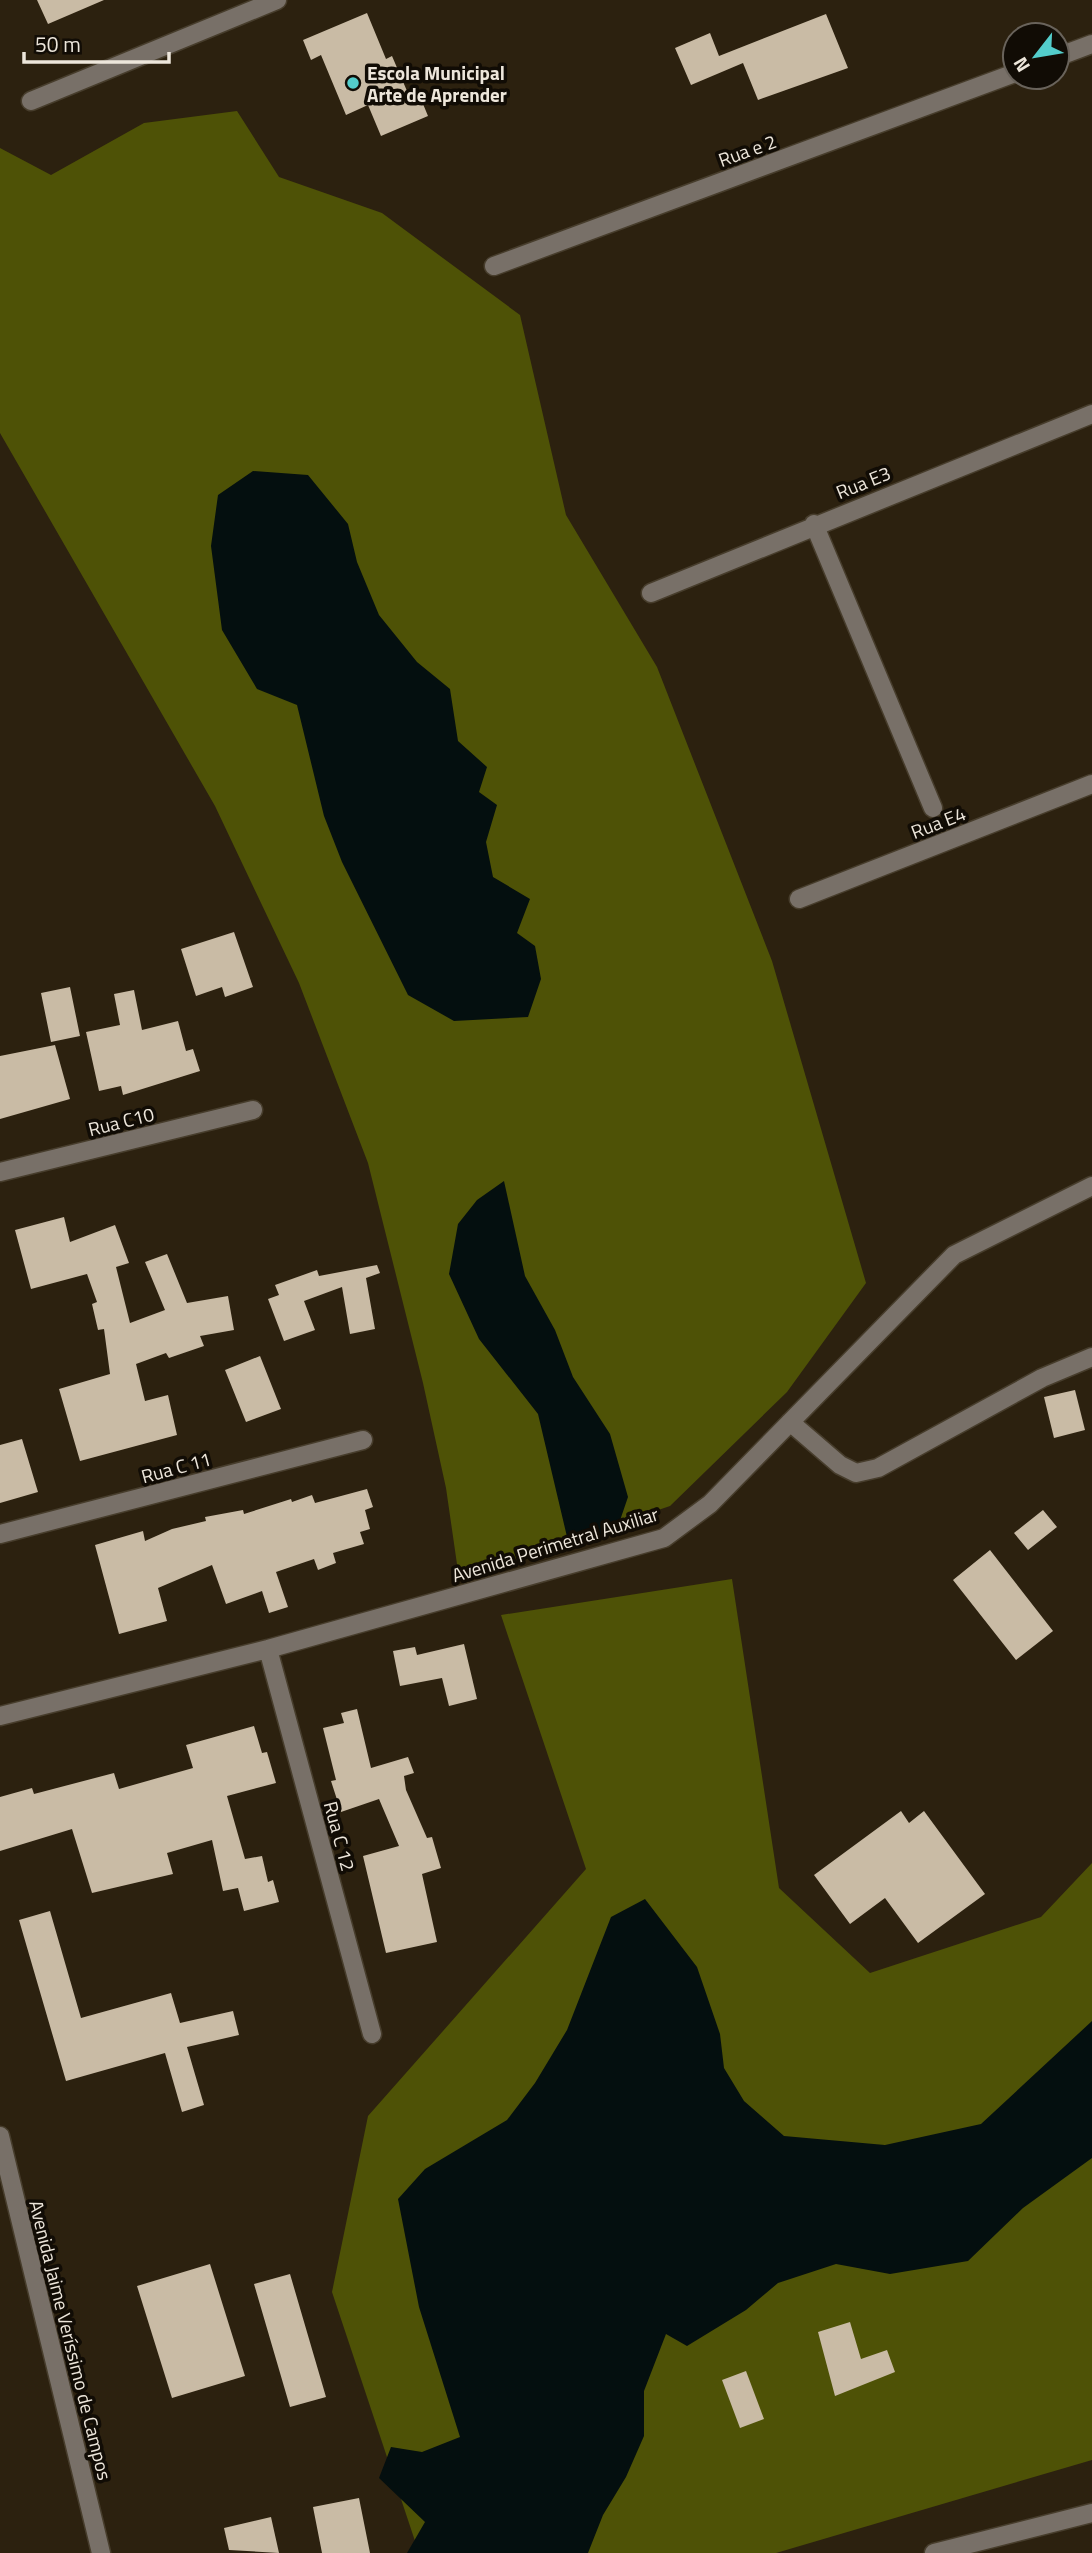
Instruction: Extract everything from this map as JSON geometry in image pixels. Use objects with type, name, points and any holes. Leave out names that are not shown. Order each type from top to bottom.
[{"type":"street","points":[[31,102],[277,0]]},
{"type":"street","points":[[1071,52],[1092,44]]},
{"type":"street","name":"Rua e 2","points":[[494,266],[1001,78]]},
{"type":"street","name":"Rua E3","points":[[651,593],[814,524],[1092,414]]},
{"type":"street","points":[[814,524],[933,808]]},
{"type":"street","name":"Rua E4","points":[[799,899],[1092,784]]},
{"type":"street","name":"Rua C10","points":[[0,1172],[253,1110]]},
{"type":"street","name":"Avenida Perimetral Auxiliar","points":[[0,1716],[268,1649],[664,1538],[710,1504],[954,1255],[1092,1186]]},
{"type":"street","points":[[790,1422],[840,1465],[856,1473],[878,1468],[1042,1378],[1092,1357]]},
{"type":"street","name":"Rua C 11","points":[[0,1534],[363,1440]]},
{"type":"street","name":"Rua C 12","points":[[268,1649],[372,2034]]},
{"type":"street","name":"Avenida Jaime Veríssimo de Campos","points":[[0,2136],[101,2553]]},
{"type":"street","points":[[934,2553],[1092,2513]]},
{"type":"shaded area","points":[[237,111],[279,177],[382,213],[520,315],[566,515],[657,667],[772,961],[866,1283],[787,1392],[670,1506],[459,1578],[446,1488],[423,1383],[368,1163],[299,983],[215,806],[0,433],[0,148],[51,175],[144,123]]},
{"type":"shaded area","points":[[253,471],[308,475],[348,524],[357,562],[379,615],[417,662],[450,689],[458,741],[487,767],[479,792],[497,805],[486,842],[493,877],[530,899],[517,933],[535,946],[541,979],[528,1017],[454,1021],[408,995],[342,862],[324,816],[297,705],[257,689],[222,630],[211,546],[218,495]]},
{"type":"shaded area","points":[[504,1181],[525,1276],[555,1330],[573,1377],[610,1434],[628,1497],[615,1535],[568,1541],[538,1414],[479,1339],[449,1274],[458,1224],[477,1200]]},
{"type":"shaded area","points":[[732,1579],[779,1888],[870,1973],[1041,1917],[1092,1863],[1092,2460],[776,2553],[419,2553],[332,2292],[368,2116],[586,1869],[501,1615]]},
{"type":"shaded area","points":[[645,1899],[697,1967],[720,2034],[724,2068],[744,2101],[784,2136],[885,2145],[981,2124],[1092,2021],[1092,2158],[1023,2208],[968,2261],[890,2274],[836,2264],[778,2283],[746,2310],[687,2346],[666,2334],[644,2391],[644,2436],[626,2477],[603,2515],[588,2553],[407,2553],[425,2522],[379,2478],[391,2447],[422,2452],[460,2437],[419,2307],[398,2199],[425,2169],[507,2120],[535,2083],[567,2030],[611,1917]]},
{"type":"building","points":[[37,0],[104,0],[48,24]]},
{"type":"building","points":[[367,13],[386,59],[392,56],[407,91],[416,87],[428,116],[381,136],[368,105],[346,115],[321,55],[311,60],[303,40]]},
{"type":"building","points":[[826,14],[848,68],[758,100],[743,63],[691,85],[675,48],[710,33],[719,56]]},
{"type":"building","points":[[234,932],[253,987],[225,997],[222,987],[196,996],[181,949]]},
{"type":"building","points":[[70,987],[80,1036],[51,1042],[41,993]]},
{"type":"building","points":[[134,990],[142,1030],[178,1021],[186,1051],[193,1049],[200,1071],[123,1095],[121,1086],[99,1091],[86,1032],[120,1025],[114,994]]},
{"type":"building","points":[[55,1045],[70,1099],[0,1119],[0,1056]]},
{"type":"building","points":[[64,1217],[70,1242],[115,1225],[129,1263],[116,1267],[130,1323],[165,1310],[145,1262],[167,1254],[187,1303],[228,1296],[234,1330],[200,1336],[204,1346],[169,1358],[166,1353],[136,1364],[145,1401],[168,1395],[177,1435],[80,1461],[59,1389],[110,1374],[104,1329],[98,1330],[92,1304],[97,1302],[87,1274],[31,1289],[15,1230]]},
{"type":"building","points":[[377,1265],[380,1273],[366,1278],[375,1329],[350,1334],[342,1287],[304,1301],[315,1330],[284,1341],[268,1299],[279,1295],[275,1285],[317,1270],[319,1276]]},
{"type":"building","points":[[260,1356],[281,1409],[246,1422],[225,1370]]},
{"type":"building","points":[[1075,1390],[1085,1430],[1054,1438],[1044,1397]]},
{"type":"building","points":[[22,1439],[38,1492],[0,1503],[0,1445]]},
{"type":"building","points":[[367,1489],[373,1507],[365,1510],[370,1529],[360,1532],[364,1544],[333,1553],[336,1563],[318,1570],[314,1559],[276,1572],[288,1607],[269,1613],[262,1591],[226,1604],[212,1565],[158,1588],[167,1621],[119,1634],[95,1545],[143,1531],[145,1541],[172,1529],[206,1521],[205,1517],[243,1510],[244,1514],[312,1495],[315,1503]]},
{"type":"building","points":[[1043,1510],[1057,1527],[1028,1550],[1014,1533]]},
{"type":"building","points":[[990,1550],[1053,1631],[1016,1660],[953,1580]]},
{"type":"building","points":[[464,1644],[477,1699],[449,1706],[442,1678],[400,1686],[393,1651],[415,1647],[417,1655]]},
{"type":"building","points":[[357,1709],[371,1768],[408,1757],[414,1773],[404,1776],[406,1790],[427,1838],[432,1837],[441,1868],[422,1874],[437,1942],[386,1953],[363,1856],[399,1846],[379,1799],[341,1812],[331,1781],[336,1780],[323,1728],[344,1723],[341,1713]]},
{"type":"building","points":[[254,1726],[262,1753],[267,1752],[276,1783],[227,1796],[245,1859],[262,1856],[268,1882],[273,1880],[279,1902],[244,1911],[238,1888],[223,1891],[212,1840],[167,1853],[173,1874],[92,1893],[72,1829],[0,1851],[0,1797],[32,1788],[34,1794],[114,1773],[119,1789],[193,1768],[186,1745]]},
{"type":"building","points":[[901,1811],[909,1823],[924,1811],[985,1894],[918,1943],[885,1898],[850,1924],[814,1875]]},
{"type":"building","points":[[50,1911],[81,2018],[171,1993],[180,2023],[233,2011],[239,2035],[187,2047],[204,2105],[182,2112],[165,2053],[66,2081],[19,1920]]},
{"type":"building","points":[[210,2264],[245,2376],[172,2398],[137,2286]]},
{"type":"building","points":[[290,2274],[326,2397],[290,2407],[254,2284]]},
{"type":"building","points":[[850,2322],[861,2359],[887,2350],[895,2372],[835,2396],[818,2332]]},
{"type":"building","points":[[746,2371],[764,2419],[740,2428],[722,2380]]},
{"type":"building","points":[[359,2498],[370,2553],[322,2553],[313,2507]]},
{"type":"building","points":[[271,2517],[279,2553],[229,2550],[224,2528]]},
{"type":"place","name":"Escola Municipal Arte de Aprender","points":[[353,83]]}]
